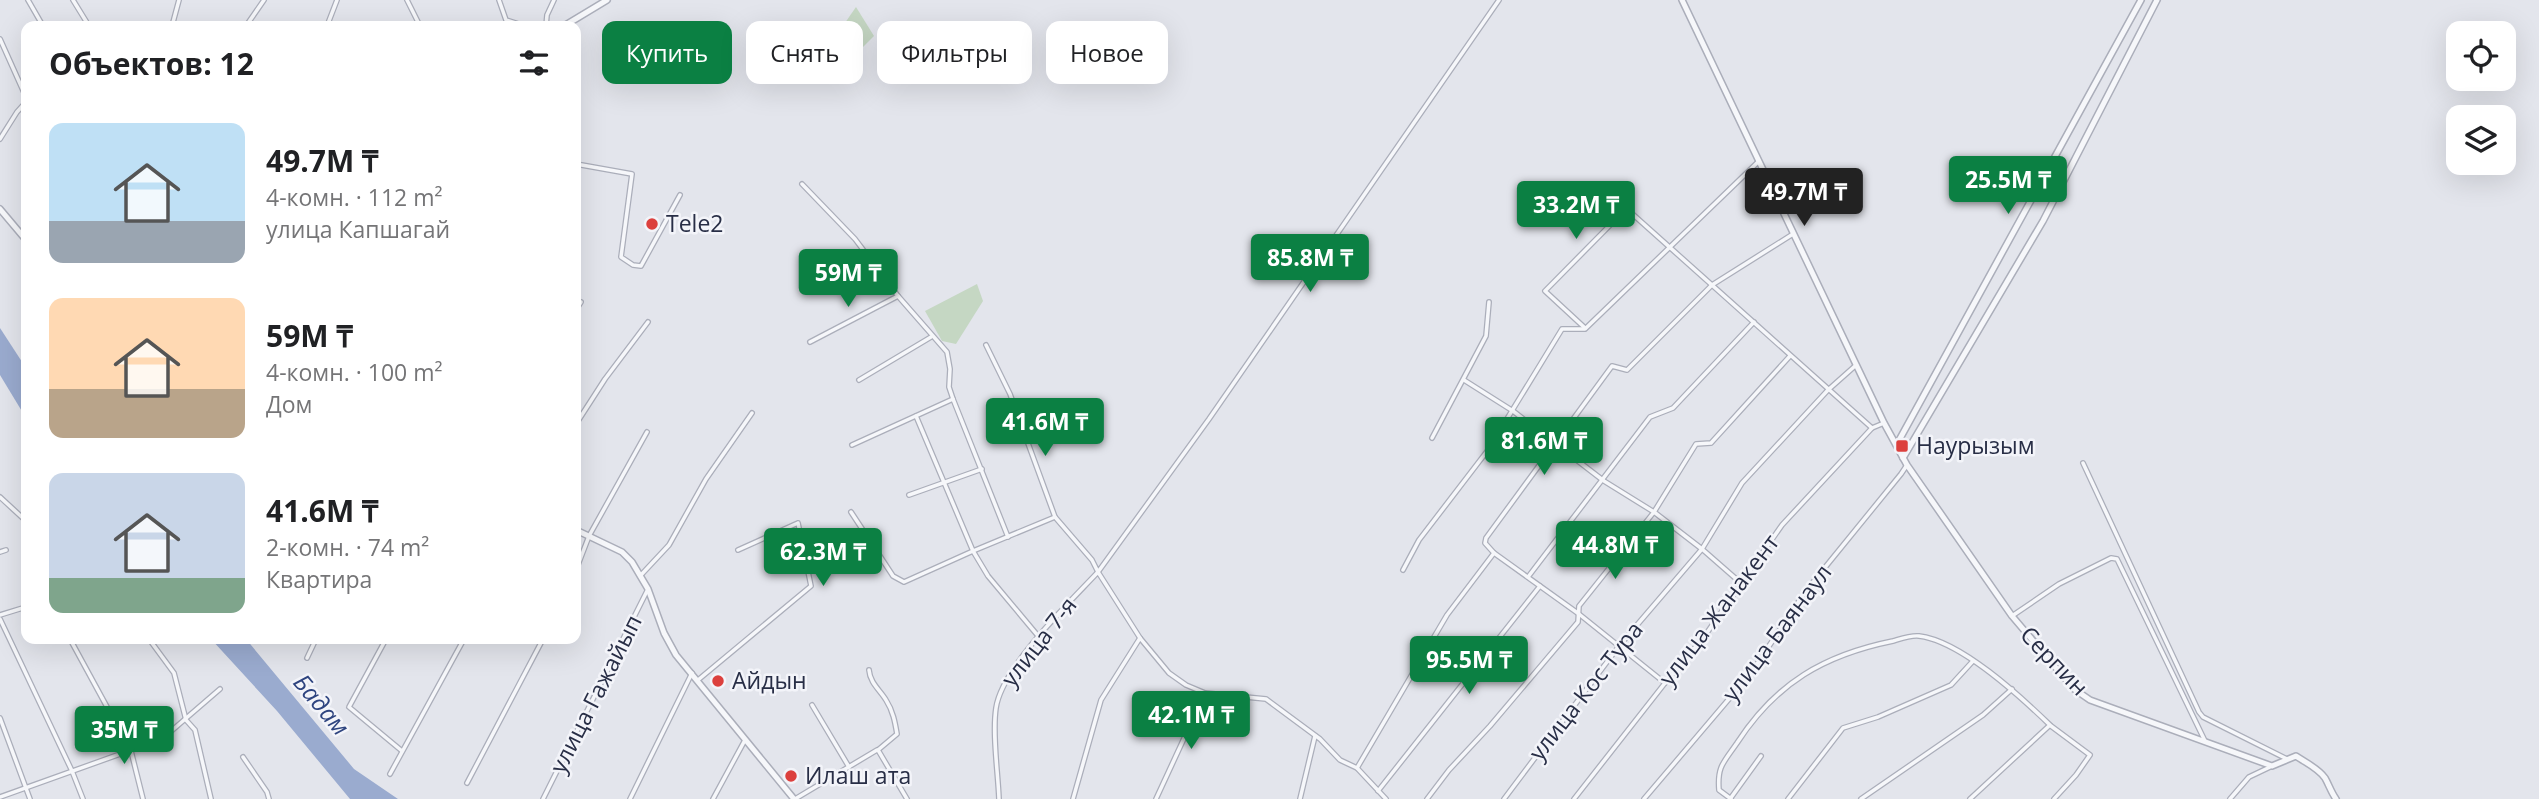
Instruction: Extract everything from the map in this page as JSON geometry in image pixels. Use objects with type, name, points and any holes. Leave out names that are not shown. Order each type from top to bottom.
[{"type":"street","points":[[28,0],[40,21]]},
{"type":"street","points":[[73,0],[86,21]]},
{"type":"street","points":[[249,21],[264,0]]},
{"type":"street","points":[[329,21],[337,0]]},
{"type":"street","points":[[407,0],[418,21]]},
{"type":"street","points":[[499,0],[506,20],[509,21]]},
{"type":"street","points":[[547,21],[554,0]]},
{"type":"street","points":[[572,21],[607,0]]},
{"type":"street","points":[[986,345],[1010,394],[1055,517],[1092,560],[1098,572],[1209,419],[1499,0]]},
{"type":"street","name":"Серпин","points":[[1682,0],[1884,423],[1907,465],[2012,616],[2074,689],[2090,700],[2272,766]]},
{"type":"street","points":[[1897,444],[2141,0]]},
{"type":"street","points":[[1903,458],[2043,220],[2157,0]]},
{"type":"street","points":[[173,21],[177,1]]},
{"type":"street","points":[[0,39],[21,88]]},
{"type":"street","points":[[0,139],[21,107]]},
{"type":"street","points":[[1403,570],[1419,540],[1488,450],[1562,329],[1585,329],[1758,162]]},
{"type":"street","points":[[581,165],[632,174],[621,257],[633,265],[641,266],[680,195]]},
{"type":"street","points":[[802,184],[855,239],[931,337],[947,352],[949,387],[1008,537]]},
{"type":"street","points":[[0,209],[21,234]]},
{"type":"street","points":[[1585,329],[1545,291],[1624,211],[1630,211],[1872,428],[1884,423]]},
{"type":"street","points":[[1665,683],[1579,614],[1494,553],[1485,543],[1486,538],[1612,366],[1627,370],[1712,285],[1793,234]]},
{"type":"street","points":[[810,342],[898,296]]},
{"type":"street","points":[[1432,438],[1486,335],[1489,302]]},
{"type":"street","points":[[581,416],[648,322]]},
{"type":"street","points":[[1528,577],[1604,481],[1650,417],[1673,408],[1754,322]]},
{"type":"street","points":[[859,380],[931,337]]},
{"type":"street","points":[[1427,799],[1578,622],[1579,606],[1654,512],[1696,444],[1711,443],[1790,356]]},
{"type":"street","name":"улица Кос Тура","points":[[1504,799],[1619,646],[1702,549],[1742,484],[1828,390],[1855,366]]},
{"type":"street","points":[[1464,380],[1513,411],[1604,481],[1654,512],[1742,584]]},
{"type":"street","points":[[852,445],[953,398]]},
{"type":"street","points":[[640,575],[669,545],[706,479],[752,413]]},
{"type":"street","points":[[915,416],[974,551],[988,576],[1039,637]]},
{"type":"street","name":"улица Жанакент","points":[[1574,799],[1704,637],[1782,525],[1872,428]]},
{"type":"street","points":[[581,557],[589,536],[648,432]]},
{"type":"street","points":[[2082,463],[2199,712],[2203,717],[2289,760]]},
{"type":"street","name":"улица Баянаул","points":[[1644,799],[1751,673],[1805,592],[1907,465]]},
{"type":"street","points":[[909,495],[982,469]]},
{"type":"street","points":[[0,497],[21,516]]},
{"type":"street","points":[[851,512],[893,576],[904,582],[1055,517]]},
{"type":"street","points":[[698,680],[811,586],[798,523],[738,550]]},
{"type":"street","points":[[581,532],[622,552],[632,562],[648,589],[664,633],[676,655],[794,799],[878,750],[897,734],[892,712],[872,681],[869,670]]},
{"type":"street","points":[[0,552],[6,550]]},
{"type":"street","points":[[1357,768],[1447,615],[1494,553]]},
{"type":"street","points":[[2012,616],[2059,584],[2111,558],[2117,559],[2206,741]]},
{"type":"street","name":"улица 7-я","points":[[999,799],[996,709],[1000,691],[1039,637],[1098,572],[1140,638],[1169,673],[1186,685],[1205,693]]},
{"type":"street","points":[[1378,791],[1539,586]]},
{"type":"street","name":"улица Гажайып","points":[[543,799],[648,589]]},
{"type":"street","points":[[21,609],[0,617],[83,799]]},
{"type":"street","points":[[1761,756],[1731,799],[1719,790],[1717,773],[1766,702],[1807,671],[1860,648],[1918,635],[1955,649],[1973,661],[2012,689],[2050,725],[2090,755],[2054,799]]},
{"type":"street","points":[[1073,799],[1101,700],[1140,638]]},
{"type":"street","points":[[73,644],[131,751],[143,799]]},
{"type":"street","points":[[153,644],[174,673],[186,720],[195,730],[211,799]]},
{"type":"street","points":[[307,658],[314,644]]},
{"type":"street","points":[[383,644],[349,707],[402,751]]},
{"type":"street","points":[[390,774],[461,644]]},
{"type":"street","points":[[467,783],[540,644]]},
{"type":"street","points":[[1788,799],[1843,728],[1878,717],[1951,685],[1973,661]]},
{"type":"street","points":[[630,799],[692,674]]},
{"type":"street","points":[[0,797],[162,739],[220,689]]},
{"type":"street","points":[[1861,799],[1983,715],[2012,689]]},
{"type":"street","points":[[1156,799],[1205,693],[1266,699],[1315,736],[1340,760],[1357,768],[1387,799]]},
{"type":"street","points":[[812,705],[849,767]]},
{"type":"street","points":[[0,718],[30,799]]},
{"type":"street","points":[[1970,799],[2050,725]]},
{"type":"street","points":[[1300,799],[1315,736]]},
{"type":"street","points":[[713,799],[746,738]]},
{"type":"street","points":[[878,750],[907,799]]},
{"type":"street","points":[[2230,799],[2249,777],[2296,756],[2317,770],[2336,799]]},
{"type":"street","points":[[243,757],[269,799]]},
{"type":"green space","points":[[856,7],[874,36],[863,47],[863,21],[846,21]]},
{"type":"green space","points":[[977,284],[983,301],[956,344],[942,341],[925,311]]},
{"type":"water","points":[[0,328],[21,360],[21,410],[0,375]]},
{"type":"water","points":[[216,644],[250,644],[354,769],[398,799],[350,799],[277,711]]},
{"type":"place","name":"Tele2","points":[[652,224]]},
{"type":"place","name":"Наурызым","points":[[1902,446]]},
{"type":"place","name":"Айдын","points":[[718,681]]},
{"type":"place","name":"Илаш ата","points":[[791,776]]},
{"type":"water label","name":"Бадам","points":[[321,705]]}]
